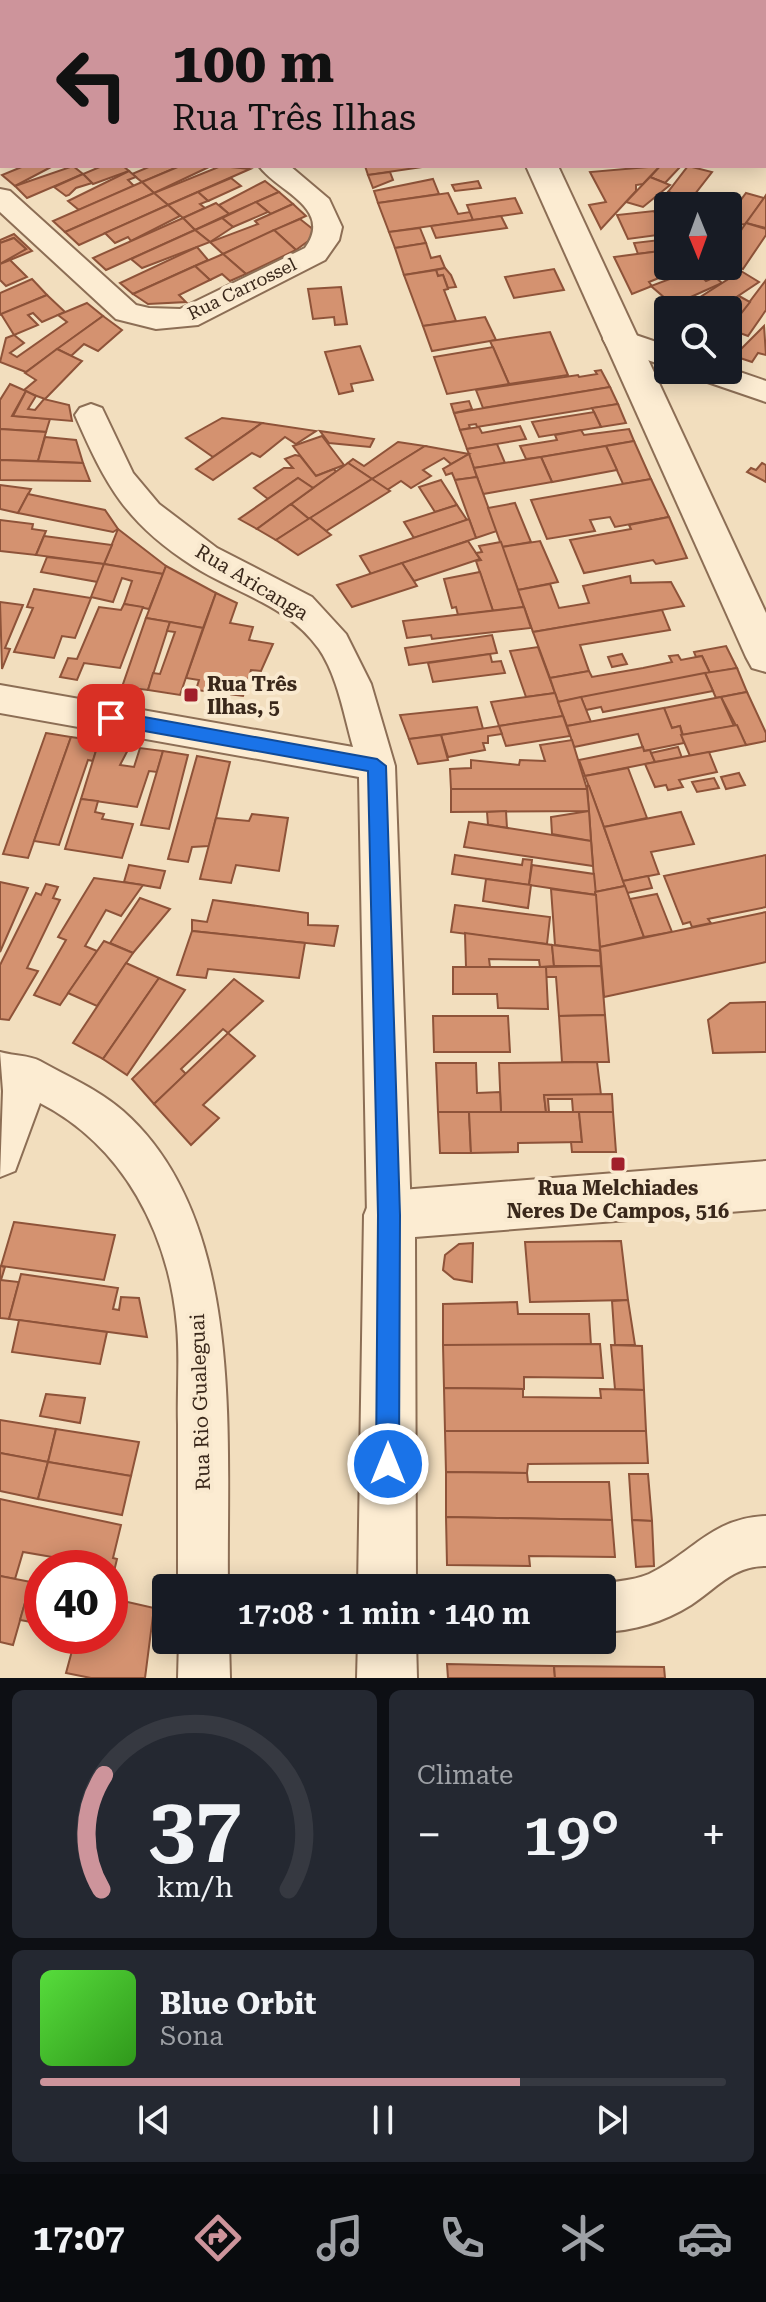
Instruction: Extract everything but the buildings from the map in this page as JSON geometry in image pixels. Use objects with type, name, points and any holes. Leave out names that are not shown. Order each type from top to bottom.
[{"type":"street","name":"Rua Carrossel","points":[[0,197],[126,312],[146,319],[175,320],[187,318],[315,254],[326,243],[330,234],[326,212],[275,168]]},
{"type":"street","points":[[543,168],[618,339],[766,657]]},
{"type":"street","points":[[618,339],[654,352]]},
{"type":"street","points":[[742,383],[766,392]]},
{"type":"street","name":"Rua Aricanga","points":[[91,415],[119,478],[147,512],[205,557],[300,606],[320,624],[334,643],[353,684],[377,766],[389,1215],[387,1574]]},
{"type":"street","points":[[0,699],[377,766]]},
{"type":"street","points":[[0,1157],[14,1074]]},
{"type":"street","name":"Rua Rio Gualeguai","points":[[14,1074],[101,1115],[132,1147],[158,1186],[183,1247],[197,1303],[199,1330],[203,1574]]},
{"type":"street","points":[[389,1215],[766,1185]]},
{"type":"street","points":[[616,1606],[638,1604],[673,1588],[718,1551],[766,1541]]},
{"type":"street","points":[[204,1654],[204,1678]]},
{"type":"street","points":[[387,1654],[387,1678]]},
{"type":"place","name":"Rua Três Ilhas, 5","points":[[191,695]]},
{"type":"place","name":"Rua Melchiades Neres De Campos, 516","points":[[618,1164]]},
{"type":"route","points":[[111,718],[377,766],[389,1215],[388,1464]]}]
